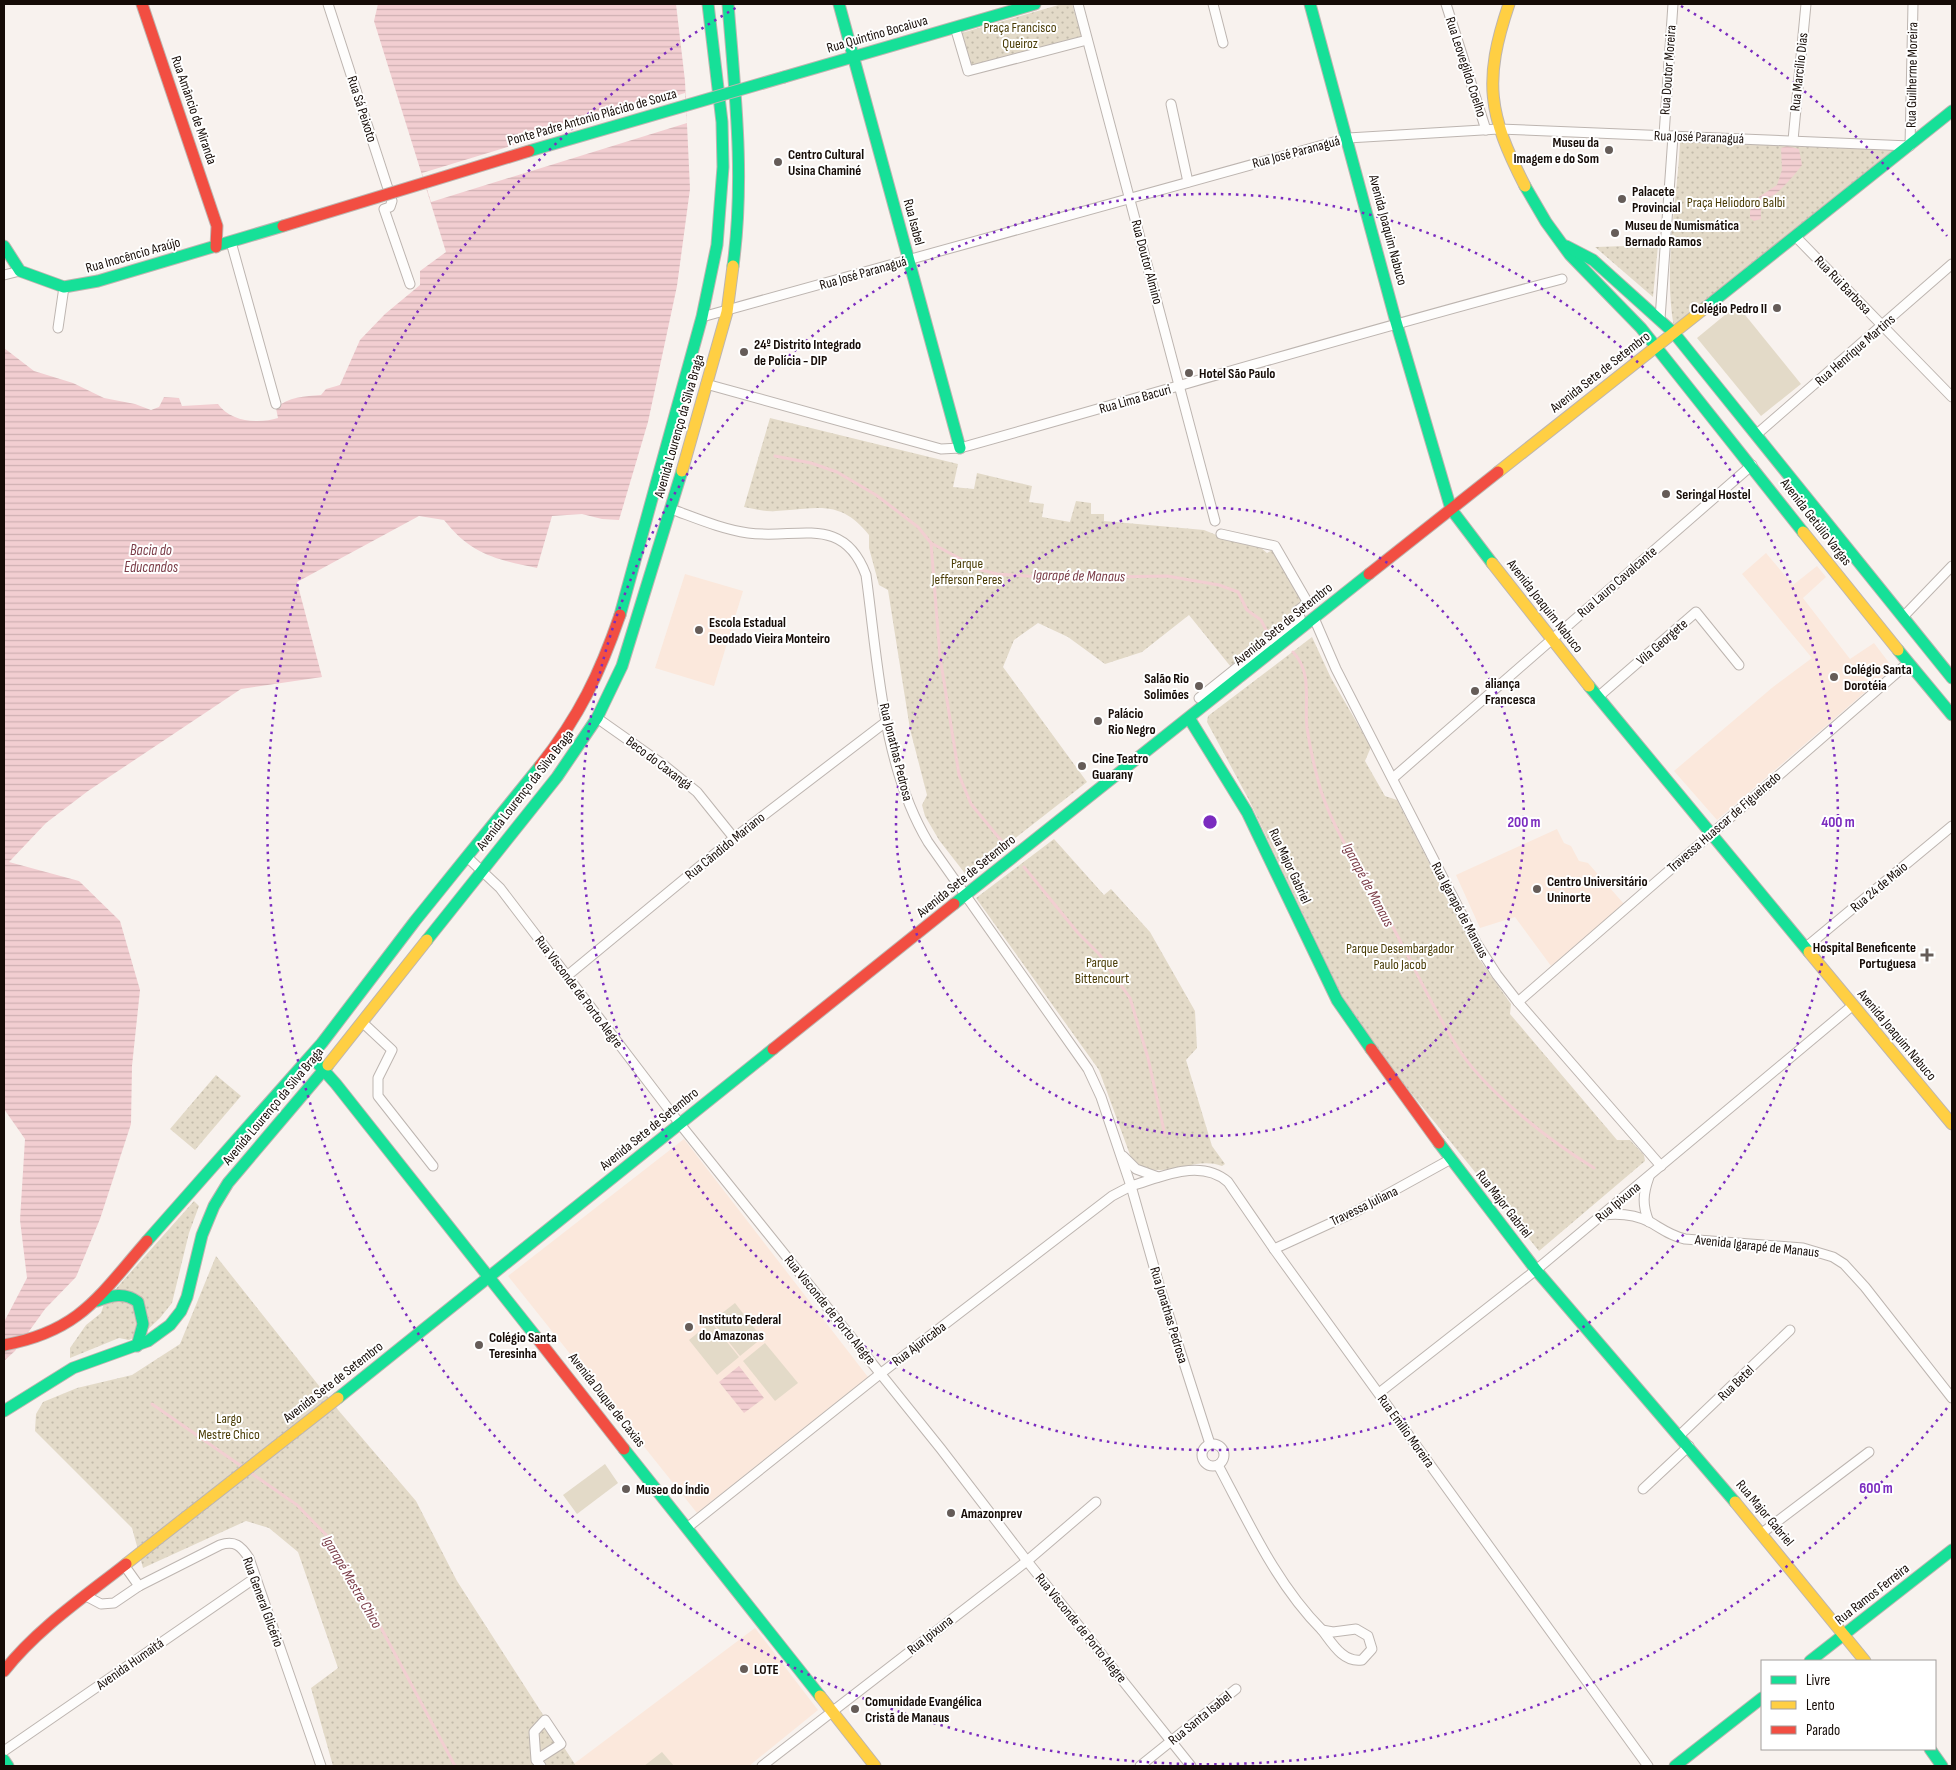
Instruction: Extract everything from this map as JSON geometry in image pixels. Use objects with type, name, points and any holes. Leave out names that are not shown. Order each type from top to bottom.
[{"type":"street","name":"Rua Amâncio de Miranda","points":[[142,4],[217,226],[216,247]]},
{"type":"street","name":"Rua Sá Peixoto","points":[[328,4],[392,201],[390,207],[384,209],[410,284]]},
{"type":"street","name":"Avenida Lourenço da Silva Braga","points":[[4,1345],[36,1340],[67,1325],[93,1303],[311,1056],[541,765],[582,706],[604,661],[621,612],[702,317],[717,245],[723,167],[722,122],[708,4]]},
{"type":"street","name":"Avenida Lourenço da Silva Braga","points":[[4,1411],[44,1384],[73,1368],[137,1346],[158,1335],[181,1312],[187,1297],[202,1235],[214,1206],[246,1161],[324,1070],[557,777],[597,718],[622,666],[671,509],[727,312],[738,220],[740,169],[736,84],[728,4]]},
{"type":"street","name":"Rua Isabel","points":[[839,4],[960,448]]},
{"type":"street","name":"Rua Quintino Bocaiuva","points":[[784,76],[1030,4]]},
{"type":"street","name":"Rua Doutor Almino","points":[[1078,4],[1215,521]]},
{"type":"street","points":[[1213,4],[1223,43]]},
{"type":"street","name":"Avenida Joaquim Nabuco","points":[[1310,4],[1348,138],[1396,322],[1451,509],[1598,697],[1852,1006],[1952,1124]]},
{"type":"street","name":"Rua Leovegildo Coelho","points":[[1446,4],[1486,130]]},
{"type":"street","name":"Avenida Getúlio Vargas","points":[[1509,4],[1492,56],[1492,97],[1499,129],[1528,193],[1583,271],[1621,307],[1752,465],[1908,663],[1952,715]]},
{"type":"street","name":"Rua Doutor Moreira","points":[[1660,319],[1673,4]]},
{"type":"street","name":"Rua Marcílio Dias","points":[[1792,140],[1806,4]]},
{"type":"street","name":"Rua Guilherme Moreira","points":[[1910,146],[1913,4]]},
{"type":"street","points":[[955,27],[968,71],[1087,40]]},
{"type":"street","name":"Ponte Padre Antonio Plácido de Souza","points":[[283,226],[408,187],[784,76]]},
{"type":"street","points":[[1170,104],[1188,182]]},
{"type":"street","name":"Avenida Sete de Setembro","points":[[4,1670],[9,1659],[126,1564],[346,1391],[965,895],[1952,112]]},
{"type":"street","name":"Rua José Paranaguá","points":[[702,317],[727,312],[1348,138],[1499,129],[1910,146]]},
{"type":"street","name":"Rua Amâncio de Miranda","points":[[217,226],[231,242],[276,404]]},
{"type":"street","name":"Rua Inocêncio Araújo","points":[[20,271],[64,287],[98,282],[283,226]]},
{"type":"street","name":"Rua Rui Barbosa","points":[[1796,236],[1952,398]]},
{"type":"street","name":"Avenida Getúlio Vargas","points":[[1563,244],[1593,260],[1674,333],[1952,678]]},
{"type":"street","points":[[4,246],[20,271],[4,275]]},
{"type":"street","name":"Rua Henrique Martins","points":[[1757,434],[1952,264]]},
{"type":"street","name":"Rua Lima Bacuri","points":[[706,384],[941,449],[960,448],[1179,387],[1396,322],[1562,279]]},
{"type":"street","points":[[58,328],[64,287]]},
{"type":"street","points":[[662,463],[683,468]]},
{"type":"street","name":"Rua Lauro Cavalcante","points":[[1392,778],[1752,465]]},
{"type":"street","name":"Rua Jonathas Pedrosa","points":[[671,509],[727,529],[747,533],[764,535],[801,532],[831,535],[853,550],[861,561],[866,575],[887,720],[900,776],[911,810],[928,842],[1088,1070],[1101,1097],[1130,1184],[1160,1288],[1210,1444]]},
{"type":"street","points":[[1199,698],[1300,617],[1297,611],[1308,602],[1275,546],[1221,534]]},
{"type":"street","points":[[1903,617],[1952,566]]},
{"type":"street","name":"Vila Georgete","points":[[1598,697],[1696,612],[1740,665]]},
{"type":"street","name":"Rua Igarapé de Manaus","points":[[1314,618],[1336,669],[1477,944],[1497,975],[1518,1002],[1661,1166]]},
{"type":"street","name":"Travessa Huascar de Figueiredo","points":[[1518,1002],[1908,663]]},
{"type":"street","name":"Beco do Caxangá","points":[[597,718],[691,786],[734,838]]},
{"type":"street","name":"Rua Major Gabriel","points":[[1188,718],[1199,731],[1247,812],[1337,1000],[1396,1086],[1536,1270],[1680,1435],[1865,1660]]},
{"type":"street","name":"Rua Cândido Mariano","points":[[567,976],[734,838],[887,720]]},
{"type":"street","points":[[541,765],[557,777]]},
{"type":"street","name":"Rua 24 de Maio","points":[[1805,948],[1952,826]]},
{"type":"street","name":"Rua Visconde de Porto Alegre","points":[[467,857],[500,888],[680,1124],[1191,1766]]},
{"type":"street","name":"Rua Ipixuna","points":[[1379,1393],[1536,1270],[1852,1006]]},
{"type":"street","points":[[362,1022],[392,1050],[378,1078],[378,1096],[432,1166]]},
{"type":"street","name":"Avenida Duque de Caxias","points":[[311,1056],[688,1527],[875,1766]]},
{"type":"street","name":"Rua Jonathas Pedrosa","points":[[1119,1150],[1136,1168],[1161,1177]]},
{"type":"street","name":"Travessa Juliana","points":[[1274,1249],[1356,1212],[1451,1159]]},
{"type":"street","name":"Rua Emílio Moreira","points":[[1130,1184],[1194,1169],[1220,1174],[1236,1190],[1274,1249],[1648,1766]]},
{"type":"street","points":[[1649,1177],[1644,1194],[1643,1207],[1649,1222]]},
{"type":"street","name":"Rua Ajuricaba","points":[[688,1527],[880,1374],[1130,1184]]},
{"type":"street","name":"Avenida Igarapé de Manaus","points":[[1603,1215],[1628,1215],[1649,1222],[1672,1236],[1685,1239],[1803,1248],[1833,1257],[1844,1264],[1865,1287],[1952,1398]]},
{"type":"street","points":[[93,1303],[126,1294],[138,1302],[143,1324],[137,1346]]},
{"type":"street","name":"Rua Betel","points":[[1680,1435],[1790,1330]]},
{"type":"street","points":[[1210,1444],[1217,1444],[1223,1449],[1223,1460],[1218,1465],[1211,1465],[1203,1459],[1204,1449],[1210,1444]]},
{"type":"street","points":[[1643,1489],[1689,1446]]},
{"type":"street","points":[[1762,1533],[1869,1452]]},
{"type":"street","points":[[1218,1465],[1281,1578],[1300,1604],[1322,1630],[1344,1656],[1350,1660],[1362,1660],[1372,1649],[1371,1642],[1363,1632],[1356,1629],[1333,1632],[1322,1630]]},
{"type":"street","name":"Rua Ipixuna","points":[[762,1766],[1027,1561],[1096,1502]]},
{"type":"street","name":"Rua General Glicério","points":[[86,1596],[108,1605],[120,1600],[140,1586],[229,1542],[237,1544],[244,1550],[255,1578],[321,1766]]},
{"type":"street","name":"Rua Ramos Ferreira","points":[[1811,1660],[1952,1550]]},
{"type":"street","points":[[126,1564],[140,1586]]},
{"type":"street","name":"Avenida Humaitá","points":[[4,1751],[255,1578]]},
{"type":"street","name":"Rua Santa Isabel","points":[[1140,1766],[1236,1689]]},
{"type":"street","points":[[1676,1766],[1761,1699]]},
{"type":"street","points":[[1931,1750],[1942,1766]]},
{"type":"street","points":[[4,1760],[8,1766]]},
{"type":"shaded area","name":"Colégio Santa Dorotéia","points":[[1766,553],[1793,585],[1817,566],[1826,577],[1803,598],[1850,659],[1874,643],[1893,668],[1717,820],[1674,771],[1773,687],[1812,658],[1742,574]]},
{"type":"shaded area","name":"Escola Estadual Deodado Vieira Monteiro","points":[[685,574],[743,591],[714,686],[655,668]]},
{"type":"shaded area","name":"Centro Universitário Uninorte","points":[[1557,829],[1564,843],[1571,846],[1579,861],[1588,863],[1624,904],[1551,966],[1515,917],[1480,928],[1456,875]]},
{"type":"shaded area","name":"Instituto Federal do Amazonas","points":[[684,1139],[868,1377],[697,1513],[508,1276]]},
{"type":"shaded area","name":"LOTE","points":[[755,1628],[818,1710],[749,1766],[571,1766]]},
{"type":"green space","name":"Praça Francisco Queiroz","points":[[1062,4],[1072,4],[1082,37],[968,70],[958,34]]},
{"type":"green space","name":"Praça Heliodoro Balbi","points":[[1680,142],[1898,147],[1674,328],[1671,305],[1670,258]]},
{"type":"green space","points":[[1658,245],[1653,297],[1595,247]]},
{"type":"green space","points":[[1737,305],[1801,384],[1761,416],[1697,338]]},
{"type":"green space","name":"Parque Jefferson Peres","points":[[770,418],[958,464],[953,487],[974,489],[977,473],[1032,486],[1029,502],[1044,504],[1042,517],[1070,522],[1076,501],[1091,503],[1091,514],[1104,514],[1104,521],[1204,530],[1224,538],[1260,547],[1267,553],[1274,549],[1306,601],[1297,616],[1231,667],[1189,615],[1142,652],[1105,664],[1068,637],[1038,623],[1014,640],[1003,667],[1087,782],[967,876],[939,840],[925,816],[922,805],[927,795],[910,729],[888,590],[879,585],[869,548],[869,535],[848,515],[826,508],[768,511],[744,507]]},
{"type":"green space","name":"Parque Desembargador Paulo Jacob","points":[[1312,637],[1331,678],[1371,747],[1365,761],[1385,796],[1397,800],[1477,956],[1511,1004],[1510,1014],[1617,1140],[1630,1140],[1644,1155],[1645,1161],[1539,1251],[1377,1051],[1342,996],[1249,800],[1207,722],[1208,716]]},
{"type":"green space","name":"Parque Bittencourt","points":[[1054,839],[1104,895],[1111,889],[1150,932],[1195,1011],[1197,1048],[1186,1060],[1212,1146],[1225,1164],[1222,1166],[1211,1163],[1157,1170],[1133,1163],[1099,1070],[976,898]]},
{"type":"green space","points":[[216,1075],[241,1096],[195,1150],[170,1129]]},
{"type":"green space","points":[[194,1201],[199,1206],[189,1233],[172,1303],[144,1333],[129,1340],[119,1338],[70,1358],[70,1348],[86,1325],[101,1313],[105,1301]]},
{"type":"green space","name":"Largo Mestre Chico","points":[[216,1256],[339,1411],[416,1501],[457,1581],[576,1766],[333,1766],[311,1688],[338,1668],[298,1552],[269,1528],[246,1521],[143,1568],[132,1528],[35,1431],[36,1414],[43,1402],[77,1388],[132,1375],[180,1344]]},
{"type":"green space","points":[[735,1303],[762,1338],[740,1356],[712,1321]]},
{"type":"green space","points":[[711,1322],[739,1357],[717,1375],[689,1340]]},
{"type":"green space","points":[[765,1343],[798,1383],[775,1401],[743,1361]]},
{"type":"green space","points":[[605,1464],[618,1483],[577,1514],[563,1495]]},
{"type":"green space","points":[[662,1752],[674,1766],[644,1766]]},
{"type":"water","name":"Bacia do Educandos","points":[[378,4],[676,4],[685,81],[690,189],[677,286],[648,422],[619,520],[602,519],[582,514],[552,516],[537,568],[485,554],[464,541],[444,520],[419,516],[297,582],[322,677],[241,689],[88,791],[46,823],[9,862],[79,881],[120,921],[140,990],[132,1066],[131,1124],[100,1219],[76,1277],[45,1309],[15,1351],[4,1361],[4,1322],[27,1278],[20,1220],[25,1139],[4,1109],[4,348],[34,371],[73,383],[104,398],[135,404],[151,410],[159,407],[164,397],[179,398],[182,406],[218,404],[223,410],[237,418],[254,421],[270,420],[278,418],[276,408],[286,401],[321,395],[326,389],[340,385],[360,340],[385,314],[420,285],[420,271],[446,252],[374,21]]},
{"type":"water","points":[[1787,146],[1799,149],[1802,165],[1777,193],[1763,202],[1761,219],[1754,221],[1750,218],[1750,211],[1759,197],[1777,185],[1782,170],[1781,148]]},
{"type":"water","points":[[739,1366],[764,1398],[744,1413],[719,1382]]},
{"type":"pier","points":[[685,93],[687,123],[431,202],[422,173]]},
{"type":"waterway","name":"Igarapé de Manaus","points":[[775,456],[811,463],[837,472],[876,495],[918,527],[931,543],[981,570],[997,574],[1056,578],[1167,576],[1219,585],[1238,592],[1247,610],[1261,620],[1266,630],[1273,635]]},
{"type":"waterway","points":[[931,543],[940,657],[959,775],[971,804],[1004,844]]},
{"type":"waterway","name":"Igarapé de Manaus","points":[[1293,652],[1299,660],[1305,678],[1308,736],[1327,808],[1447,1030],[1468,1062],[1500,1097],[1538,1129],[1594,1168]]},
{"type":"waterway","points":[[1024,867],[1078,933],[1099,954],[1130,998],[1148,1058],[1165,1135]]},
{"type":"waterway","name":"Igarapé Mestre Chico","points":[[152,1404],[297,1505],[330,1539],[372,1611],[455,1766]]},
{"type":"traffic: fast","points":[[620,615],[702,317],[717,245],[723,167],[722,122],[708,4]]},
{"type":"traffic: fast","points":[[728,4],[739,167],[737,233],[733,266]]},
{"type":"traffic: fast","points":[[839,4],[960,448]]},
{"type":"traffic: fast","points":[[784,77],[1035,4]]},
{"type":"traffic: fast","points":[[1310,4],[1396,322],[1451,509],[1492,563]]},
{"type":"traffic: fast","points":[[529,151],[784,77]]},
{"type":"traffic: fast","points":[[1705,308],[1952,111]]},
{"type":"traffic: fast","points":[[1525,186],[1546,222],[1570,255],[1641,328],[1803,532]]},
{"type":"traffic: fast","points":[[4,246],[20,271],[64,287],[98,281],[283,226]]},
{"type":"traffic: fast","points":[[1566,246],[1593,260],[1674,333],[1952,678]]},
{"type":"traffic: fast","points":[[427,940],[557,777],[597,718],[622,666],[682,471]]},
{"type":"traffic: fast","points":[[954,904],[1369,574]]},
{"type":"traffic: fast","points":[[1898,650],[1952,715]]},
{"type":"traffic: fast","points":[[1589,686],[1809,952]]},
{"type":"traffic: fast","points":[[1189,718],[1247,812],[1337,1000],[1371,1049]]},
{"type":"traffic: fast","points":[[147,1241],[322,1043],[415,921],[540,766]]},
{"type":"traffic: fast","points":[[338,1398],[773,1049]]},
{"type":"traffic: fast","points":[[311,1056],[336,1084],[537,1338]]},
{"type":"traffic: fast","points":[[4,1411],[73,1368],[148,1341],[170,1325],[181,1311],[187,1297],[202,1235],[214,1206],[228,1183],[328,1065]]},
{"type":"traffic: fast","points":[[1439,1143],[1536,1270],[1735,1502]]},
{"type":"traffic: fast","points":[[97,1301],[107,1297],[123,1296],[138,1302],[143,1324],[137,1346]]},
{"type":"traffic: fast","points":[[624,1449],[820,1696]]},
{"type":"traffic: fast","points":[[1811,1660],[1952,1550]]},
{"type":"traffic: fast","points":[[1675,1766],[1761,1699]]},
{"type":"traffic: fast","points":[[1931,1750],[1942,1766]]},
{"type":"traffic: fast","points":[[4,1760],[8,1766]]},
{"type":"traffic: slow","points":[[1509,4],[1495,55],[1493,97],[1503,138],[1525,186]]},
{"type":"traffic: slow","points":[[682,471],[727,312],[733,266]]},
{"type":"traffic: slow","points":[[1498,472],[1705,308]]},
{"type":"traffic: slow","points":[[1803,532],[1898,650]]},
{"type":"traffic: slow","points":[[1492,563],[1589,686]]},
{"type":"traffic: slow","points":[[328,1065],[427,940]]},
{"type":"traffic: slow","points":[[1809,952],[1952,1124]]},
{"type":"traffic: slow","points":[[126,1564],[338,1398]]},
{"type":"traffic: slow","points":[[1735,1502],[1864,1660]]},
{"type":"traffic: slow","points":[[820,1696],[875,1766]]},
{"type":"traffic: jam","points":[[142,4],[217,226],[216,247]]},
{"type":"traffic: jam","points":[[283,226],[529,151]]},
{"type":"traffic: jam","points":[[1369,574],[1498,472]]},
{"type":"traffic: jam","points":[[540,766],[566,730],[587,694],[605,656],[620,615]]},
{"type":"traffic: jam","points":[[773,1049],[954,904]]},
{"type":"traffic: jam","points":[[1371,1049],[1439,1143]]},
{"type":"traffic: jam","points":[[4,1345],[30,1339],[52,1331],[70,1320],[101,1294],[147,1241]]},
{"type":"traffic: jam","points":[[537,1338],[624,1449]]},
{"type":"traffic: jam","points":[[4,1671],[46,1627],[126,1564]]},
{"type":"place","name":"Museu da Imagem e do Som","points":[[1609,150]]},
{"type":"place","name":"Centro Cultural Usina Chaminé","points":[[778,162]]},
{"type":"place","name":"Palacete Provincial","points":[[1622,199]]},
{"type":"place","name":"Museu de Numismática Bernado Ramos","points":[[1615,233]]},
{"type":"place","name":"Colégio Pedro II","points":[[1777,308]]},
{"type":"place","name":"24º Distrito Integrado de Polícia - DIP","points":[[744,352]]},
{"type":"place","name":"Hotel São Paulo","points":[[1189,373]]},
{"type":"place","name":"Seringal Hostel","points":[[1666,494]]},
{"type":"place","name":"Escola Estadual Deodado Vieira Monteiro","points":[[699,630]]},
{"type":"place","name":"Colégio Santa Dorotéia","points":[[1834,677]]},
{"type":"place","name":"Salão Rio Solimões","points":[[1199,686]]},
{"type":"place","name":"aliança Francesca","points":[[1475,691]]},
{"type":"place","name":"Palácio Rio Negro","points":[[1098,721]]},
{"type":"place","name":"Cine Teatro Guarany","points":[[1082,766]]},
{"type":"place","name":"Centro Universitário Uninorte","points":[[1537,889]]},
{"type":"place","name":"Hospital Beneficente Portuguesa","points":[[1927,955]]},
{"type":"place","name":"Instituto Federal do Amazonas","points":[[689,1327]]},
{"type":"place","name":"Colégio Santa Teresinha","points":[[479,1345]]},
{"type":"place","name":"Museo do Índio","points":[[626,1489]]},
{"type":"place","name":"Amazonprev","points":[[951,1513]]},
{"type":"place","name":"LOTE","points":[[744,1669]]},
{"type":"place","name":"Comunidade Evangélica Cristã de Manaus","points":[[855,1709]]}]
